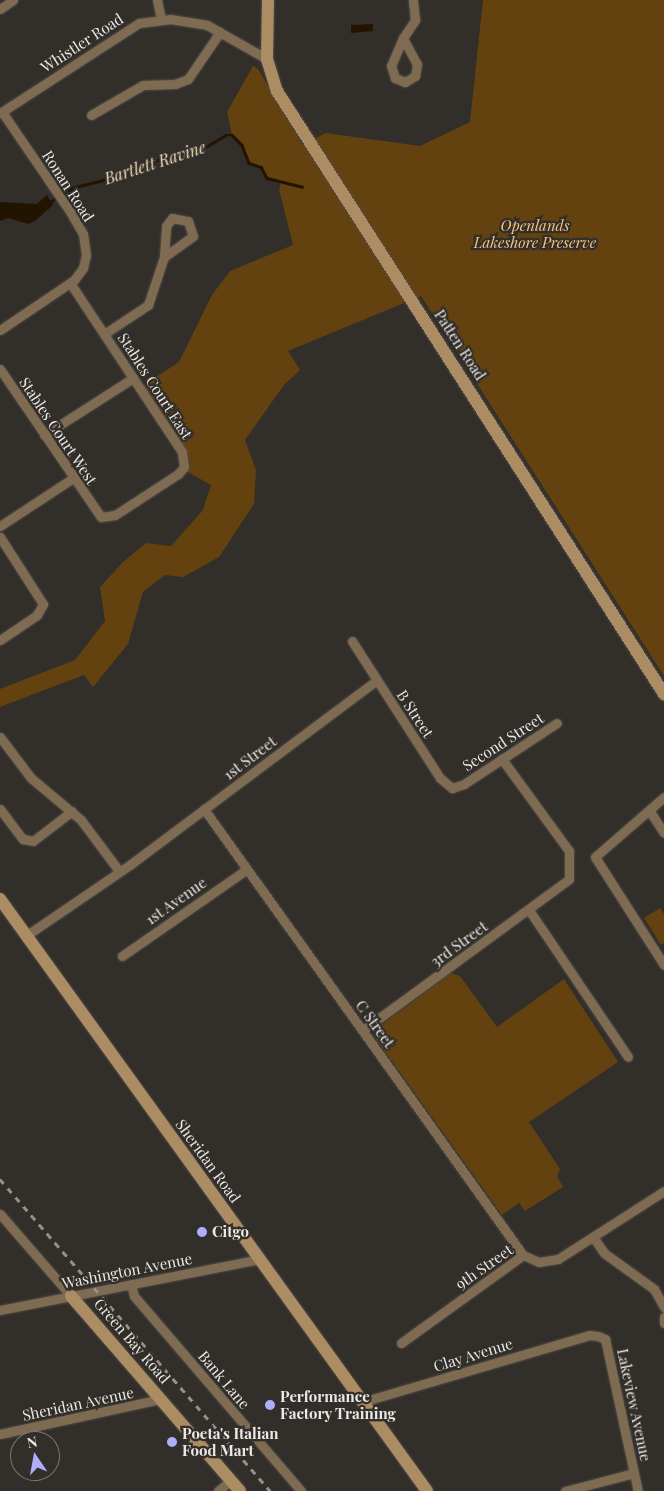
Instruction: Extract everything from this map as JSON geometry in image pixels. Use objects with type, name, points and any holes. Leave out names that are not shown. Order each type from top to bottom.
[{"type":"street","points":[[0,9],[13,0]]},
{"type":"street","points":[[157,0],[161,19]]},
{"type":"street","name":"Patten Road","points":[[268,0],[267,59],[277,91],[664,694]]},
{"type":"street","points":[[403,38],[415,20],[414,0]]},
{"type":"street","name":"Whistler Road","points":[[1,112],[129,27],[161,19],[190,21],[220,32],[267,59]]},
{"type":"street","points":[[91,115],[143,85],[175,84],[188,79],[220,32]]},
{"type":"street","name":"Ronan Road","points":[[0,330],[70,283],[83,268],[86,255],[83,234],[71,213],[1,112]]},
{"type":"street","points":[[104,334],[148,305],[164,257]]},
{"type":"street","name":"Stables Court East","points":[[70,283],[133,378],[184,460],[178,474],[105,519],[93,508]]},
{"type":"street","name":"Stables Court West","points":[[0,369],[93,508]]},
{"type":"street","points":[[44,435],[133,378]]},
{"type":"street","points":[[0,526],[73,478]]},
{"type":"street","points":[[0,537],[42,600],[42,609],[0,640]]},
{"type":"street","name":"B Street","points":[[352,641],[376,681],[446,786],[452,788],[464,784]]},
{"type":"street","name":"1st Street","points":[[26,935],[140,857],[376,681]]},
{"type":"street","name":"Second Street","points":[[464,784],[557,723]]},
{"type":"street","points":[[0,737],[31,778],[72,811],[119,871]]},
{"type":"street","name":"3rd Street","points":[[363,1030],[569,879],[569,851],[502,759]]},
{"type":"street","points":[[664,797],[595,857],[664,965]]},
{"type":"street","points":[[0,809],[23,839],[33,841],[72,811]]},
{"type":"street","name":"C Street","points":[[204,809],[523,1255]]},
{"type":"street","points":[[649,810],[664,833]]},
{"type":"street","name":"1st Avenue","points":[[122,956],[247,869]]},
{"type":"street","name":"Sheridan Road","points":[[0,898],[426,1491]]},
{"type":"street","points":[[529,910],[628,1057]]},
{"type":"street","name":"9th Street","points":[[401,1343],[523,1255],[548,1262],[594,1237],[664,1191]]},
{"type":"street","name":"Green Bay Road","points":[[0,1214],[240,1491]]},
{"type":"street","points":[[594,1237],[604,1253],[654,1289],[664,1307]]},
{"type":"street","name":"Washington Avenue","points":[[0,1310],[259,1259]]},
{"type":"street","name":"Bank Lane","points":[[131,1284],[134,1296],[301,1491]]},
{"type":"street","points":[[664,1316],[664,1322]]},
{"type":"street","name":"Clay Avenue","points":[[362,1402],[591,1335]]},
{"type":"street","name":"Lakeview Avenue","points":[[591,1335],[605,1339],[638,1491]]},
{"type":"street","name":"Sheridan Avenue","points":[[0,1434],[161,1398]]},
{"type":"street","points":[[565,1491],[634,1473]]},
{"type":"street","points":[[218,1491],[231,1480]]},
{"type":"green space","name":"Openlands Lakeshore Preserve","points":[[483,0],[664,0],[664,676],[421,296],[288,351],[300,370],[284,385],[245,440],[256,470],[254,504],[219,557],[183,577],[165,575],[143,592],[128,644],[93,687],[84,675],[0,707],[0,689],[75,660],[105,621],[100,587],[123,562],[146,543],[171,546],[203,510],[211,485],[186,471],[186,453],[142,386],[179,362],[212,295],[230,271],[293,245],[279,189],[281,184],[267,178],[261,167],[249,163],[242,145],[232,135],[227,112],[253,66],[258,69],[303,145],[326,133],[420,146],[470,122]]},
{"type":"green space","points":[[660,908],[664,914],[664,943],[661,945],[644,918]]},
{"type":"green space","points":[[451,973],[460,976],[497,1027],[564,979],[618,1062],[529,1122],[560,1169],[557,1176],[563,1187],[525,1211],[519,1203],[502,1215],[374,1036],[377,1028]]},
{"type":"shaded area","points":[[373,24],[373,31],[351,33],[351,25]]},
{"type":"shaded area","points":[[47,195],[53,205],[35,221],[28,224],[8,218],[0,221],[0,202],[37,204]]},
{"type":"waterway","name":"Bartlett Ravine","points":[[48,203],[75,187],[124,175],[171,154],[199,151],[226,135],[232,135],[242,145],[249,163],[261,167],[267,178],[302,187]]},
{"type":"railway","points":[[0,1179],[270,1491]]},
{"type":"place","name":"Citgo","points":[[202,1232]]},
{"type":"place","name":"Performance Factory Training","points":[[270,1405]]},
{"type":"place","name":"Poeta's Italian Food Mart","points":[[172,1442]]}]
